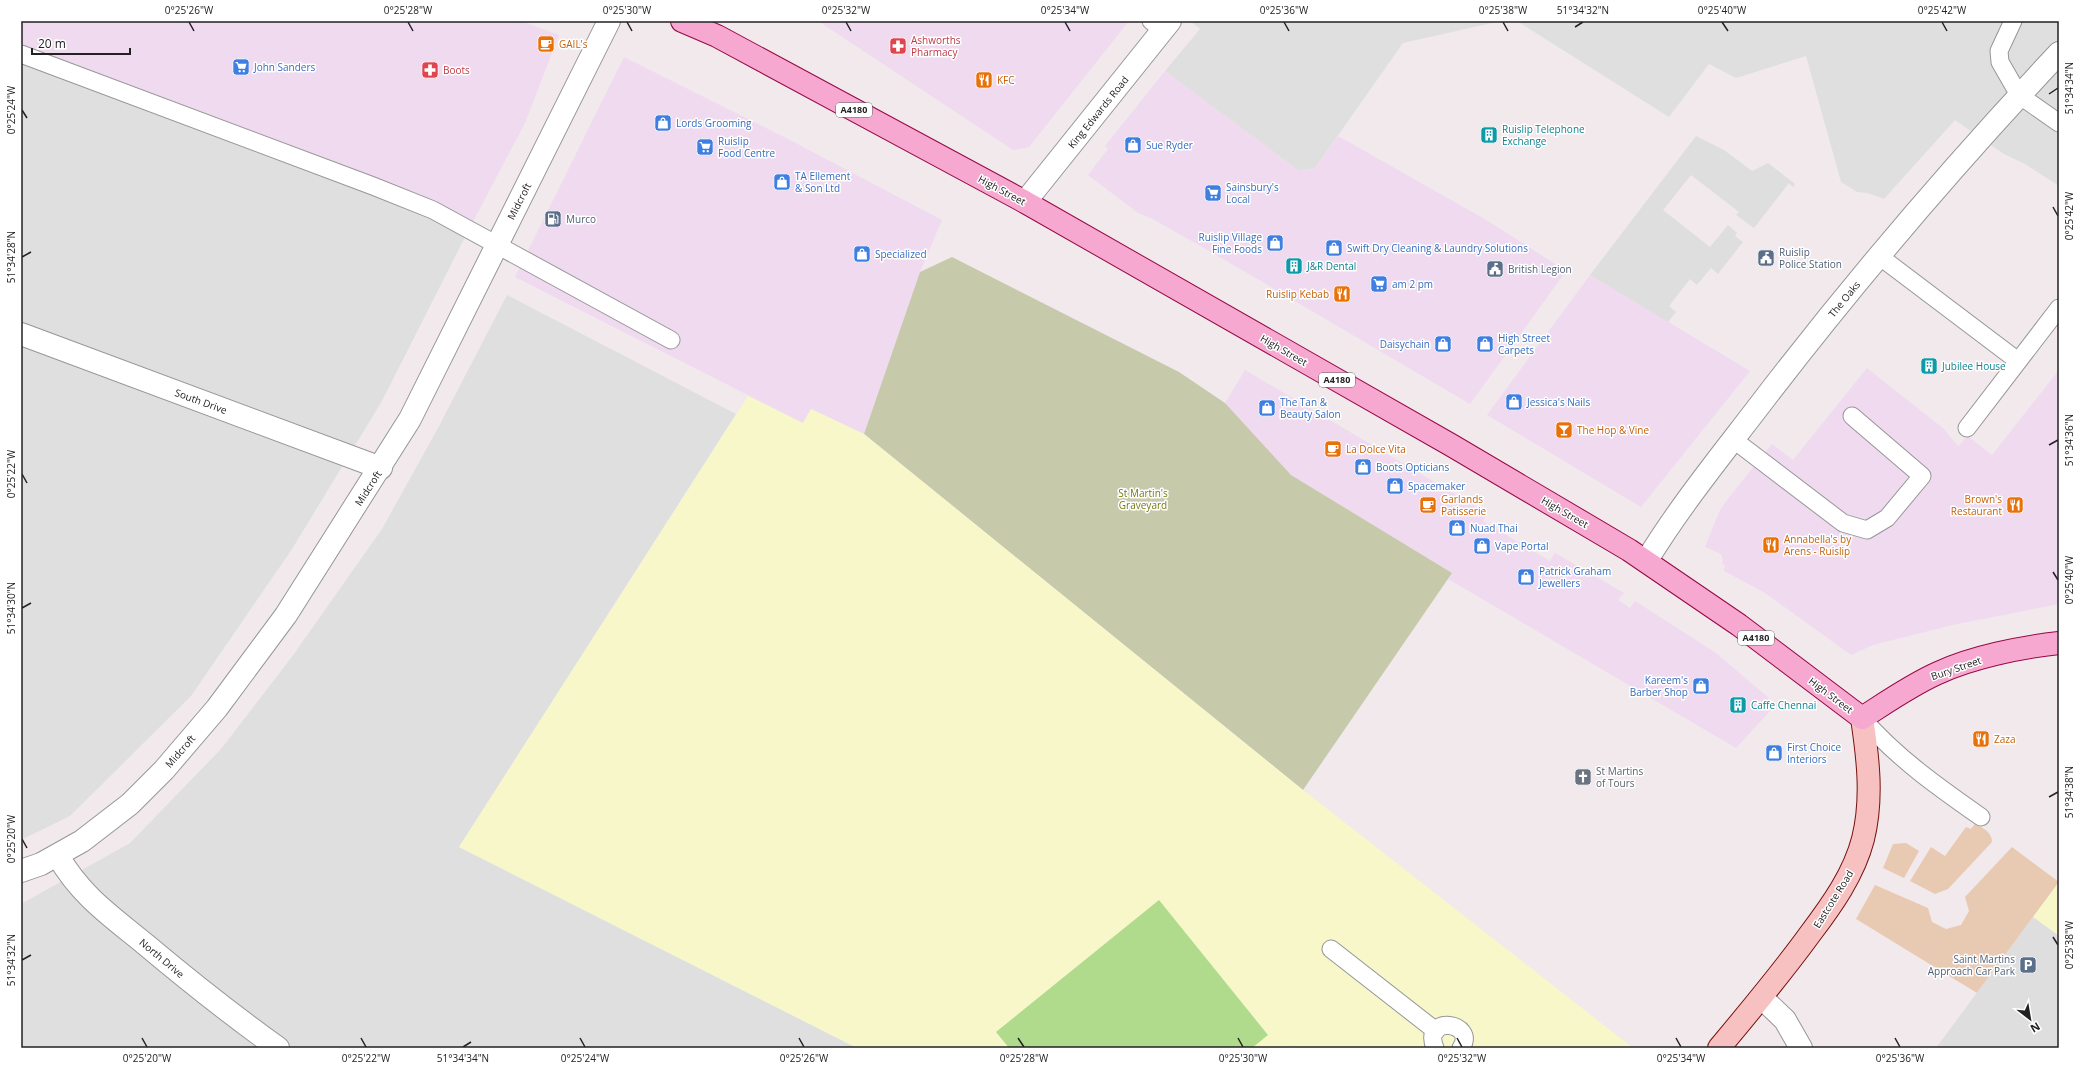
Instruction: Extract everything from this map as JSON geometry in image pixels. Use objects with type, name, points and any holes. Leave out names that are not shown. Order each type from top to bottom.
[{"type":"main road","name":"High Street","points":[[682,21],[717,36],[1026,202],[1444,441],[1647,560],[1739,625],[1862,718]]},
{"type":"main road","name":"Bury Street","points":[[1862,718],[1912,686],[1939,672],[2001,653],[2032,646],[2059,643]]},
{"type":"main road","name":"Eastcote Road","points":[[1719,1048],[1762,998],[1823,917],[1852,870],[1863,839],[1868,809],[1869,780],[1862,718]]},
{"type":"street","name":"Midcroft","points":[[21,871],[58,856],[106,824],[130,804],[164,770],[217,708],[286,615],[381,468],[410,419],[609,21]]},
{"type":"street","name":"King Edwards Road","points":[[1026,202],[1161,24]]},
{"type":"street","name":"The Oaks","points":[[1647,560],[1671,521],[1879,256],[1968,151],[2059,53]]},
{"type":"street","name":"South Drive","points":[[21,334],[381,468]]},
{"type":"street","name":"North Drive","points":[[58,856],[75,883],[96,904],[209,998],[278,1048]]},
{"type":"street","points":[[1762,998],[1784,1020],[1801,1048]]},
{"type":"lane","points":[[2013,21],[1999,51],[2000,62],[2019,95],[2059,123]]},
{"type":"lane","points":[[21,54],[433,210],[671,340]]},
{"type":"lane","points":[[1879,256],[2018,361]]},
{"type":"lane","points":[[1967,428],[2059,308]]},
{"type":"lane","points":[[1734,440],[1843,523],[1867,530],[1887,518],[1922,476],[1852,416]]},
{"type":"lane","points":[[1862,718],[1880,738],[1918,772],[1981,817]]},
{"type":"lane","points":[[1331,949],[1436,1031]]},
{"type":"lane","points":[[1435,1048],[1433,1038],[1436,1031],[1447,1024],[1457,1027],[1463,1035],[1463,1045],[1461,1048]]},
{"type":"shaded area","points":[[21,21],[521,21],[559,35],[525,123],[466,235],[434,217],[21,63]]},
{"type":"shaded area","points":[[818,21],[1129,21],[1029,147],[1013,150]]},
{"type":"shaded area","points":[[1190,21],[1501,21],[1403,43],[1315,168],[1299,171],[1165,71],[1200,29]]},
{"type":"shaded area","points":[[1517,21],[2059,21],[2059,186],[2025,164],[2004,154],[1955,120],[1884,199],[1868,193],[1857,192],[1841,182],[1806,56],[1736,78],[1709,64],[1669,117]]},
{"type":"shaded area","points":[[624,57],[786,138],[942,220],[920,272],[864,434],[811,409],[803,423],[515,277]]},
{"type":"shaded area","points":[[21,63],[434,217],[466,235],[382,401],[292,549],[191,696],[70,816],[21,840]]},
{"type":"shaded area","points":[[1165,71],[1299,171],[1315,168],[1338,136],[1488,221],[1566,271],[1470,404],[1225,260],[1151,218],[1138,213],[1088,175],[1108,149],[1105,146]]},
{"type":"shaded area","points":[[1696,136],[1724,150],[1752,171],[1768,163],[1795,184],[1793,187],[1789,183],[1754,228],[1736,215],[1739,212],[1691,175],[1663,210],[1710,247],[1728,225],[1737,233],[1735,236],[1743,242],[1718,274],[1711,268],[1697,285],[1690,279],[1669,306],[1676,312],[1668,322],[1590,275]]},
{"type":"shaded area","points":[[1590,275],[1750,371],[1641,507],[1487,415]]},
{"type":"shaded area","points":[[507,295],[736,414],[459,847],[857,1048],[21,1048],[21,904],[130,843],[221,749],[291,658],[382,529],[438,428]]},
{"type":"shaded area","points":[[1867,368],[1944,429],[1958,446],[1968,436],[1992,455],[2059,370],[2059,604],[1957,624],[1873,645],[1851,655],[1765,593],[1724,571],[1725,565],[1722,564],[1723,559],[1721,554],[1705,547],[1720,510],[1772,444],[1793,460]]},
{"type":"shaded area","points":[[1245,370],[1487,513],[1483,521],[1550,561],[1555,553],[1624,593],[1618,600],[1630,608],[1635,601],[1716,653],[1771,700],[1768,708],[1770,711],[1736,748],[1448,579],[1452,573],[1291,475],[1225,403]]},
{"type":"shaded area","points":[[1975,824],[1989,833],[1992,842],[1948,889],[1935,894],[1910,881],[1931,847],[1945,856],[1966,827],[1971,829]]},
{"type":"shaded area","points":[[1906,843],[1919,851],[1904,878],[1883,868],[1893,844]]},
{"type":"shaded area","points":[[2012,847],[2059,882],[1977,993],[1856,919],[1875,885],[1928,908],[1932,922],[1946,929],[1961,925],[1969,911],[1965,897]]},
{"type":"shaded area","name":"Saint Martins Approach Car Park","points":[[2033,917],[2059,936],[2059,1048],[1936,1048]]},
{"type":"green space","name":"St Martin's Graveyard","points":[[952,257],[1179,372],[1225,403],[1291,475],[1452,573],[1303,790],[864,434],[920,272]]},
{"type":"green space","points":[[748,396],[803,423],[811,409],[864,434],[1303,790],[1633,1048],[1295,1048],[1292,1045],[1289,1048],[857,1048],[459,847]]},
{"type":"green space","points":[[2059,882],[2059,936],[2033,917]]},
{"type":"green space","points":[[1159,900],[1268,1035],[1252,1048],[1009,1048],[996,1032]]},
{"type":"place","name":"GAIL's","points":[[546,44]]},
{"type":"place","name":"Ashworths Pharmacy","points":[[898,46]]},
{"type":"place","name":"John Sanders","points":[[241,67]]},
{"type":"place","name":"Boots","points":[[430,70]]},
{"type":"place","name":"KFC","points":[[984,80]]},
{"type":"place","name":"Lords Grooming","points":[[663,123]]},
{"type":"place","name":"Ruislip Telephone Exchange","points":[[1489,135]]},
{"type":"place","name":"Sue Ryder","points":[[1133,145]]},
{"type":"place","name":"Ruislip Food Centre","points":[[705,147]]},
{"type":"place","name":"TA Ellement & Son Ltd","points":[[782,182]]},
{"type":"place","name":"Sainsbury's Local","points":[[1213,193]]},
{"type":"place","name":"Murco","points":[[553,219]]},
{"type":"place","name":"Ruislip Village Fine Foods","points":[[1275,243]]},
{"type":"place","name":"Swift Dry Cleaning & Laundry Solutions","points":[[1334,248]]},
{"type":"place","name":"Specialized","points":[[862,254]]},
{"type":"place","name":"Ruislip Police Station","points":[[1766,258]]},
{"type":"place","name":"J&R Dental","points":[[1294,266]]},
{"type":"place","name":"British Legion","points":[[1495,269]]},
{"type":"place","name":"am 2 pm","points":[[1379,284]]},
{"type":"place","name":"Ruislip Kebab","points":[[1342,294]]},
{"type":"place","name":"Daisychain","points":[[1443,344]]},
{"type":"place","name":"High Street Carpets","points":[[1485,344]]},
{"type":"place","name":"Jubilee House","points":[[1929,366]]},
{"type":"place","name":"Jessica's Nails","points":[[1514,402]]},
{"type":"place","name":"The Tan & Beauty Salon","points":[[1267,408]]},
{"type":"place","name":"The Hop & Vine","points":[[1564,430]]},
{"type":"place","name":"La Dolce Vita","points":[[1333,449]]},
{"type":"place","name":"Boots Opticians","points":[[1363,467]]},
{"type":"place","name":"Spacemaker","points":[[1395,486]]},
{"type":"place","name":"Garlands Patisserie","points":[[1428,505]]},
{"type":"place","name":"Brown's Restaurant","points":[[2015,505]]},
{"type":"place","name":"Nuad Thai","points":[[1457,528]]},
{"type":"place","name":"Annabella's by Arens - Ruislip","points":[[1771,545]]},
{"type":"place","name":"Vape Portal","points":[[1482,546]]},
{"type":"place","name":"Patrick Graham Jewellers","points":[[1526,577]]},
{"type":"place","name":"Kareem's Barber Shop","points":[[1701,686]]},
{"type":"place","name":"Caffe Chennai","points":[[1738,705]]},
{"type":"place","name":"Zaza","points":[[1981,739]]},
{"type":"place","name":"First Choice Interiors","points":[[1774,753]]},
{"type":"place","name":"St Martins of Tours","points":[[1583,777]]},
{"type":"place","name":"Saint Martins Approach Car Park","points":[[2028,965]]}]
